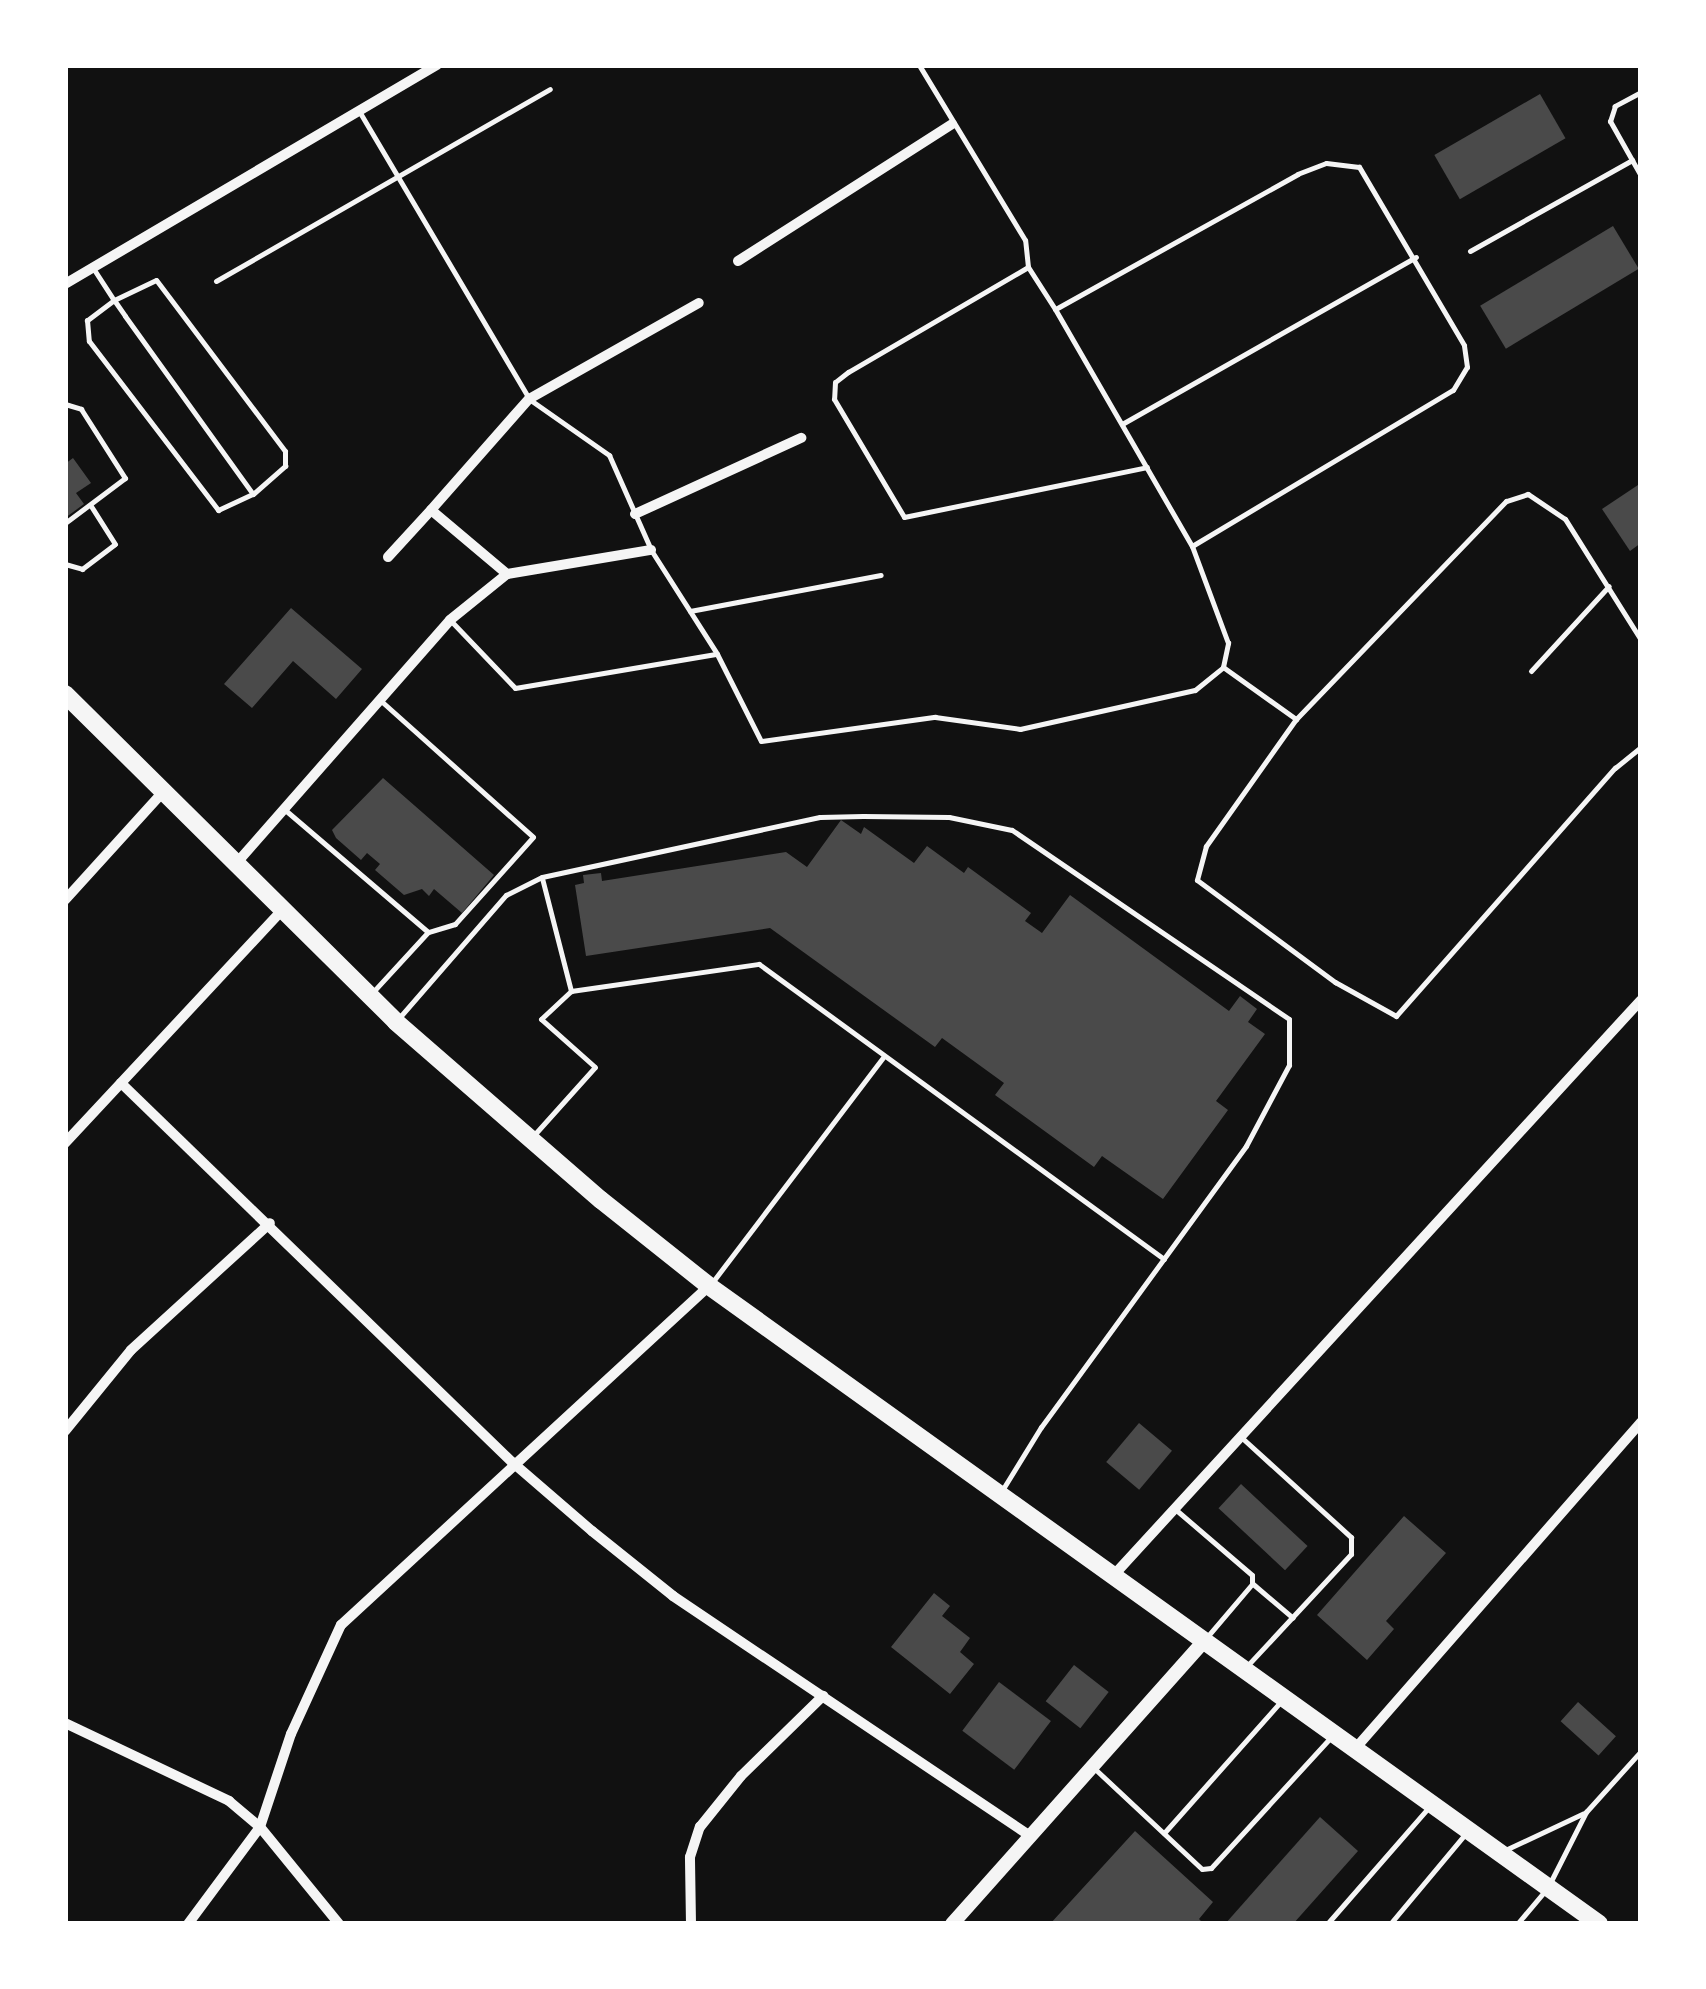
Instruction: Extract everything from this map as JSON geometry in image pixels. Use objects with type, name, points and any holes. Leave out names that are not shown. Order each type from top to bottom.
[{"type":"main road","points":[[65,694],[234,867],[396,1022],[528,1140],[709,1286],[1599,1924]]},
{"type":"street","points":[[65,284],[438,65]]},
{"type":"street","points":[[738,261],[952,124]]},
{"type":"street","points":[[388,557],[530,399],[699,303]]},
{"type":"street","points":[[635,514],[801,438]]},
{"type":"street","points":[[431,510],[507,574]]},
{"type":"street","points":[[234,867],[450,620],[507,574],[651,550]]},
{"type":"street","points":[[65,900],[161,794]]},
{"type":"street","points":[[65,1143],[282,911]]},
{"type":"street","points":[[1113,1577],[1641,1000]]},
{"type":"street","points":[[121,1083],[270,1223],[512,1462],[674,1596],[1032,1837]]},
{"type":"street","points":[[65,1431],[130,1350],[270,1223]]},
{"type":"street","points":[[188,1924],[260,1827],[291,1734],[341,1624],[512,1462],[709,1286]]},
{"type":"street","points":[[1354,1750],[1641,1422]]},
{"type":"street","points":[[955,1923],[1202,1642]]},
{"type":"street","points":[[691,1924],[690,1857],[700,1827],[741,1776],[822,1696]]},
{"type":"street","points":[[65,1724],[194,1781],[260,1827],[338,1924]]},
{"type":"lane","points":[[359,111],[530,399],[609,455],[651,550],[717,654],[761,741],[935,717],[1020,729],[1195,690],[1224,667],[1228,643],[1192,546],[1028,268],[1025,240],[919,65]]},
{"type":"lane","points":[[216,281],[550,89]]},
{"type":"lane","points":[[1641,92],[1614,106],[1610,120],[1641,176]]},
{"type":"lane","points":[[1470,251],[1632,160]]},
{"type":"lane","points":[[1055,309],[1326,164],[1359,168],[1416,257],[1464,345],[1467,367],[1453,390],[1192,546]]},
{"type":"lane","points":[[1122,424],[1416,257]]},
{"type":"lane","points":[[92,268],[253,494]]},
{"type":"lane","points":[[1028,268],[835,382],[834,399],[864,450],[904,517],[1146,467]]},
{"type":"lane","points":[[156,280],[284,450],[286,466],[253,494],[218,510],[89,340],[88,320],[114,300],[156,280]]},
{"type":"lane","points":[[65,404],[82,409],[124,469],[119,486],[65,524]]},
{"type":"lane","points":[[1641,640],[1565,520],[1528,494],[1506,501],[1296,719],[1206,846],[1197,880],[1335,982],[1396,1016],[1615,768],[1641,747]]},
{"type":"lane","points":[[65,564],[82,569],[115,544],[91,506]]},
{"type":"lane","points":[[690,611],[881,575]]},
{"type":"lane","points":[[1531,671],[1610,586]]},
{"type":"lane","points":[[450,620],[516,688],[717,654]]},
{"type":"lane","points":[[1224,667],[1296,719]]},
{"type":"lane","points":[[370,997],[428,932],[455,924],[534,837],[380,700]]},
{"type":"lane","points":[[284,809],[428,932]]},
{"type":"lane","points":[[396,1022],[506,895],[542,877],[820,818],[950,817],[1012,830],[1289,1020],[1289,1065],[1246,1146],[1000,1495]]},
{"type":"lane","points":[[542,877],[571,991]]},
{"type":"lane","points":[[528,1140],[596,1067],[540,1020],[571,991],[759,964],[1164,1259]]},
{"type":"lane","points":[[709,1286],[884,1056]]},
{"type":"lane","points":[[1241,1437],[1351,1537],[1351,1554],[1242,1670]]},
{"type":"lane","points":[[1175,1509],[1252,1575],[1252,1584],[1202,1642]]},
{"type":"lane","points":[[1252,1584],[1293,1618]]},
{"type":"lane","points":[[1164,1833],[1283,1699]]},
{"type":"lane","points":[[1094,1768],[1202,1869],[1210,1868],[1334,1734]]},
{"type":"lane","points":[[1516,1924],[1548,1888],[1586,1812],[1641,1751]]},
{"type":"lane","points":[[1328,1924],[1431,1804]]},
{"type":"lane","points":[[1499,1852],[1586,1812]]},
{"type":"lane","points":[[1390,1924],[1468,1830]]},
{"type":"building","points":[[1540,94],[1566,138],[1460,199],[1434,155]]},
{"type":"building","points":[[1613,226],[1639,269],[1506,349],[1480,306]]},
{"type":"building","points":[[73,458],[91,483],[76,493],[84,504],[65,518],[65,464]]},
{"type":"building","points":[[1641,483],[1641,543],[1630,551],[1602,509]]},
{"type":"building","points":[[291,608],[362,669],[336,699],[293,661],[252,708],[224,684]]},
{"type":"building","points":[[383,778],[494,875],[462,913],[434,889],[429,896],[422,889],[404,895],[375,870],[380,864],[367,853],[361,860],[336,838],[332,830]]},
{"type":"building","points":[[841,820],[861,834],[864,827],[914,863],[927,846],[964,873],[968,867],[1031,913],[1025,921],[1042,933],[1070,895],[1229,1011],[1240,996],[1257,1009],[1248,1022],[1265,1034],[1216,1101],[1228,1110],[1163,1199],[1102,1156],[1094,1167],[995,1095],[1004,1083],[942,1038],[935,1047],[770,928],[586,956],[575,885],[584,883],[583,875],[601,873],[602,881],[786,852],[807,867]]},
{"type":"building","points":[[1139,1423],[1172,1451],[1139,1490],[1106,1462]]},
{"type":"building","points":[[1241,1484],[1308,1546],[1285,1570],[1218,1508]]},
{"type":"building","points":[[1404,1516],[1446,1553],[1386,1621],[1394,1629],[1367,1660],[1317,1615]]},
{"type":"building","points":[[934,1593],[950,1606],[942,1616],[970,1638],[960,1652],[974,1664],[950,1694],[891,1647]]},
{"type":"building","points":[[1074,1665],[1109,1692],[1080,1728],[1046,1701]]},
{"type":"building","points":[[999,1682],[1051,1721],[1014,1770],[962,1731]]},
{"type":"building","points":[[1578,1702],[1616,1736],[1599,1755],[1561,1721]]},
{"type":"building","points":[[1320,1817],[1358,1851],[1293,1924],[1225,1924]]},
{"type":"building","points":[[1135,1831],[1213,1902],[1199,1919],[1204,1924],[1050,1924]]}]
